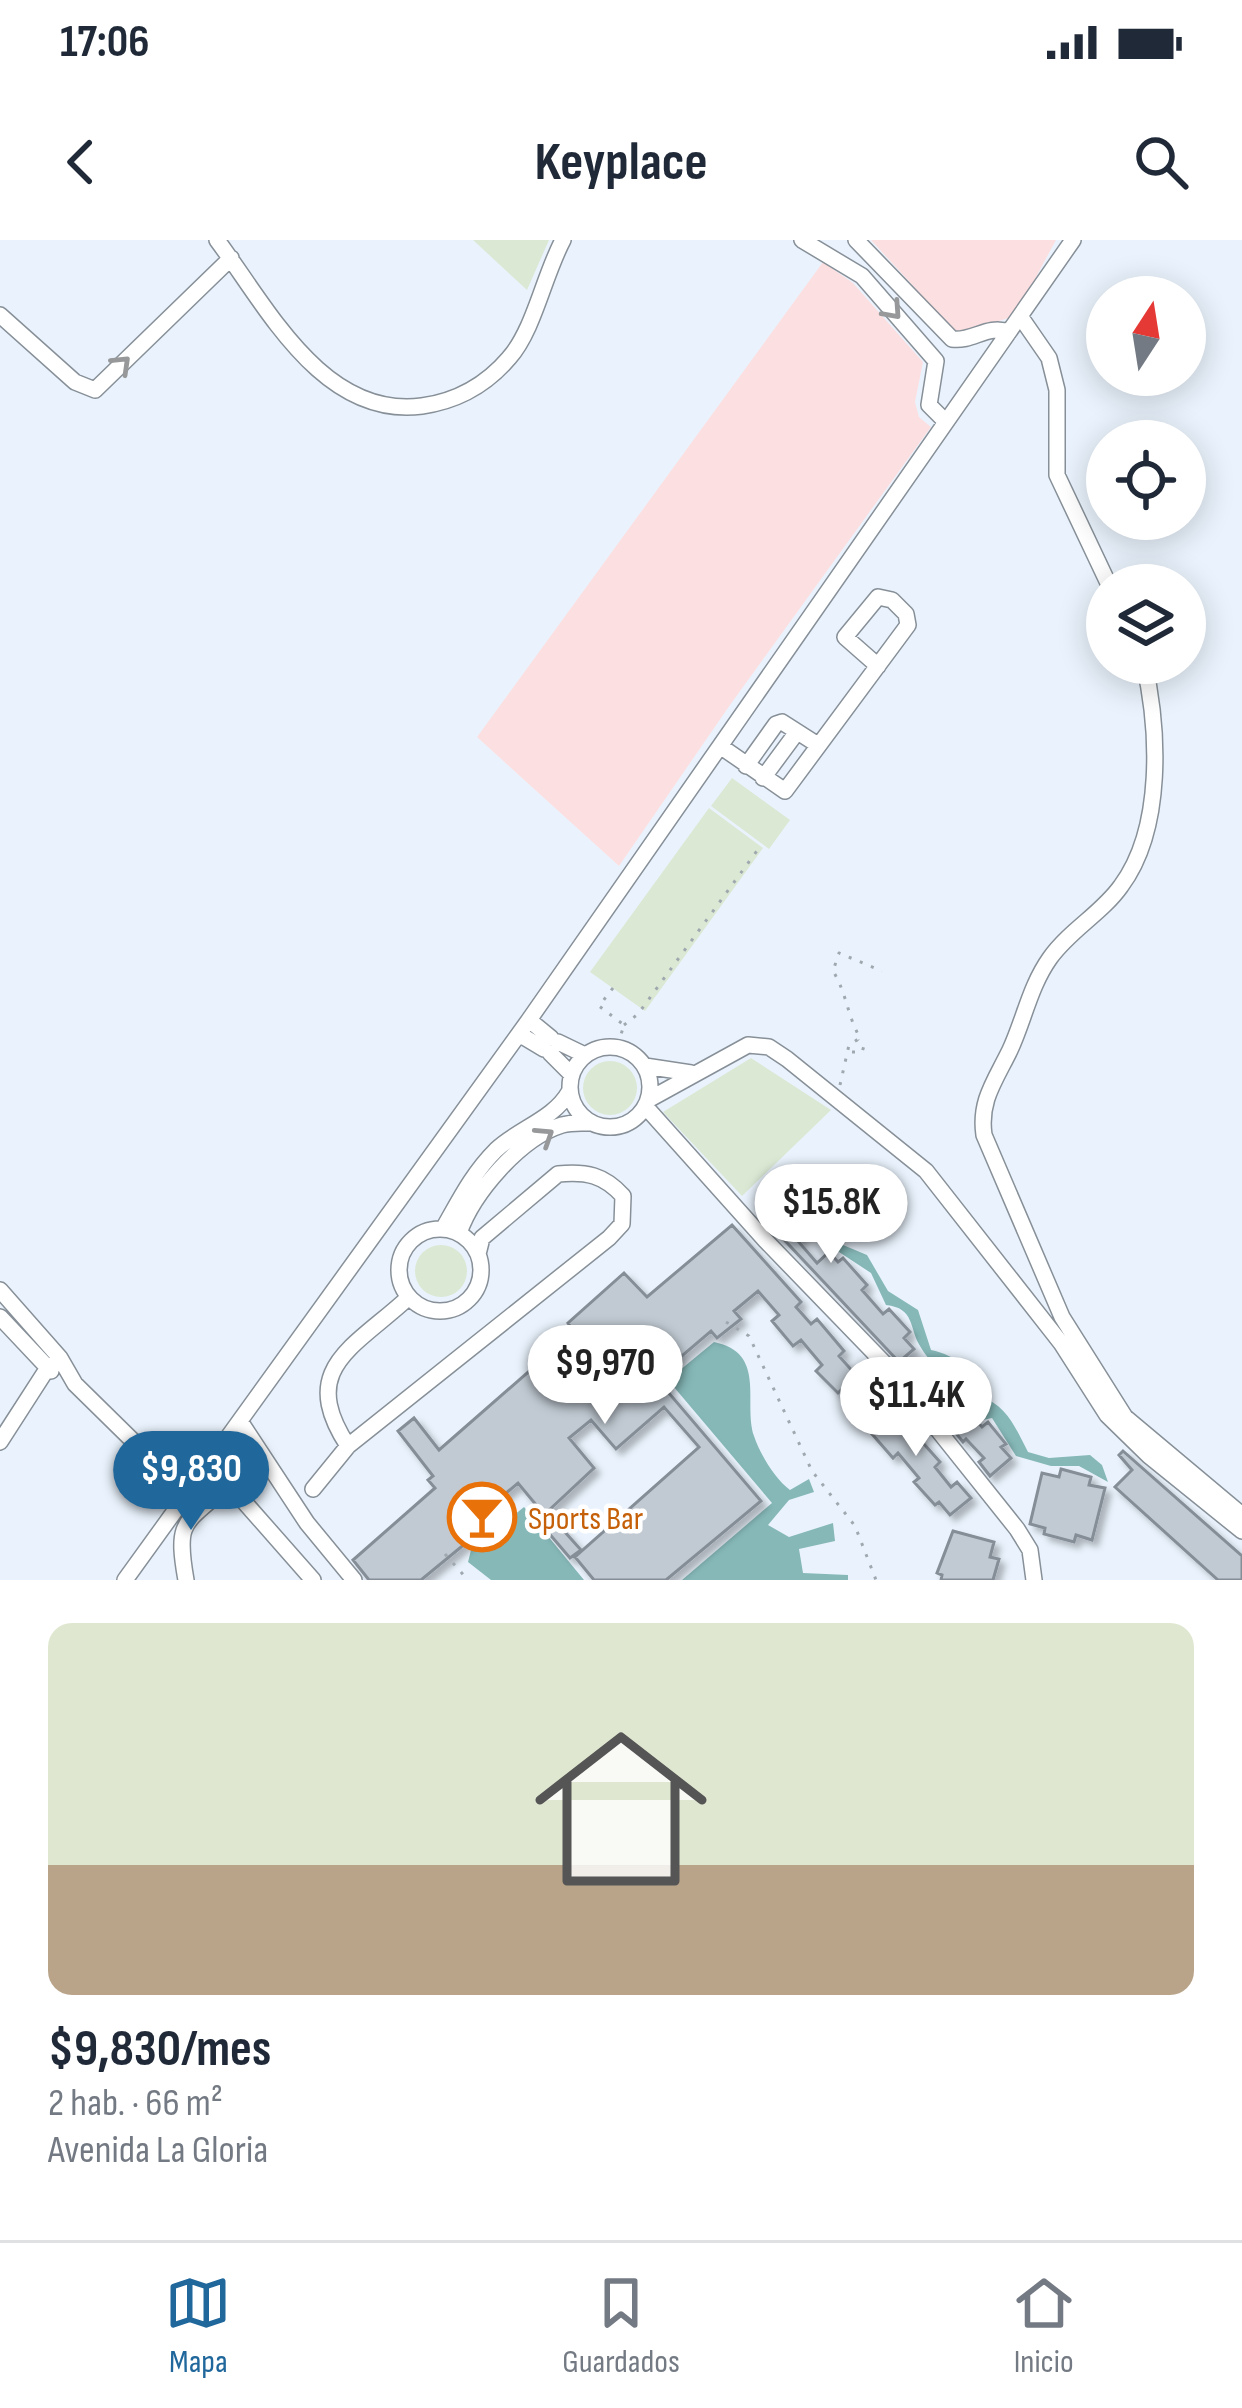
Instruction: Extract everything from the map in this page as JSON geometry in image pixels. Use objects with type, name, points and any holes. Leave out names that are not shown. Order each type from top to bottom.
[{"type":"street","points":[[217,240],[270,315],[320,372],[356,398],[408,407],[443,403],[476,389],[512,356],[563,240]]},
{"type":"street","points":[[802,240],[862,276],[935,361],[928,405],[946,422]]},
{"type":"street","points":[[856,240],[952,339],[965,340],[998,328],[1009,332]]},
{"type":"street","points":[[125,1580],[524,1027],[1073,240]]},
{"type":"street","points":[[0,315],[75,382],[95,390],[231,258]]},
{"type":"street","points":[[1020,316],[1048,358],[1058,390],[1057,475],[1099,564]]},
{"type":"street","points":[[720,746],[785,790],[878,666],[908,625],[906,614],[892,601],[878,597],[844,637],[878,666]]},
{"type":"street","points":[[1146,684],[1153,767],[1148,823],[1135,860],[1121,887],[1050,957],[981,1111],[984,1135],[1062,1317],[1125,1417],[1242,1514]]},
{"type":"street","points":[[746,766],[782,722],[818,745]]},
{"type":"street","points":[[763,778],[797,732]]},
{"type":"street","points":[[524,1027],[551,1046],[585,1055]]},
{"type":"street","points":[[451,1231],[476,1195],[518,1155],[563,1124],[613,1127],[627,1123],[646,1103],[694,1073],[748,1045],[769,1047],[926,1171],[1060,1343],[1107,1415],[1242,1532]]},
{"type":"street","points":[[551,1046],[580,1114],[592,1123]]},
{"type":"street","points":[[451,1231],[459,1196],[496,1150],[562,1104],[585,1055],[594,1049],[617,1047],[632,1052],[645,1066],[650,1084],[646,1103]]},
{"type":"street","points":[[645,1066],[694,1073]]},
{"type":"street","points":[[646,1103],[901,1382],[1017,1529],[1030,1550],[1034,1580]]},
{"type":"street","points":[[313,1489],[348,1446],[609,1238],[622,1224],[623,1196],[597,1176],[558,1174],[482,1238],[479,1284],[461,1306],[440,1312],[426,1309],[409,1297],[400,1280],[399,1265],[406,1247],[429,1231],[451,1231],[478,1254]]},
{"type":"street","points":[[0,1291],[54,1364]]},
{"type":"street","points":[[348,1446],[330,1419],[326,1403],[330,1371],[409,1297]]},
{"type":"street","points":[[0,1317],[187,1495]]},
{"type":"street","points":[[0,1442],[54,1364]]},
{"type":"street","points":[[240,1420],[307,1523],[354,1580]]},
{"type":"street","points":[[210,1463],[313,1580]]},
{"type":"street","points":[[186,1580],[178,1538],[229,1484]]},
{"type":"path","points":[[617,1047],[624,1025],[638,1013],[759,848]]},
{"type":"path","points":[[850,1052],[862,1052],[864,1046],[845,1012],[847,994],[833,971],[839,953],[882,971]]},
{"type":"path","points":[[613,988],[599,1006],[624,1025]]},
{"type":"path","points":[[836,1098],[848,1045],[857,1039]]},
{"type":"path","points":[[726,1322],[749,1336],[812,1471],[854,1526],[876,1580]]},
{"type":"path","points":[[445,1554],[468,1580]]},
{"type":"shaded area","points":[[473,240],[549,240],[527,290]]},
{"type":"shaded area","points":[[871,240],[1056,240],[1015,316],[957,334]]},
{"type":"shaded area","points":[[823,262],[853,283],[923,362],[915,402],[919,417],[931,427],[619,866],[477,737]]},
{"type":"shaded area","points":[[732,778],[790,820],[769,849],[711,806]]},
{"type":"shaded area","points":[[709,808],[763,848],[645,1011],[590,972]]},
{"type":"shaded area","points":[[751,1058],[831,1110],[742,1196],[663,1112]]},
{"type":"shaded area","points":[[610,1061],[629,1069],[637,1088],[629,1107],[610,1115],[591,1107],[583,1088],[591,1069]]},
{"type":"shaded area","points":[[441,1245],[459,1253],[467,1271],[459,1289],[441,1297],[423,1289],[415,1271],[423,1253]]},
{"type":"shaded area","points":[[843,1245],[867,1255],[888,1291],[918,1310],[931,1350],[964,1366],[981,1397],[1010,1419],[1028,1452],[1049,1458],[1090,1455],[1102,1465],[1108,1482],[1079,1466],[1051,1466],[1016,1456],[992,1418],[983,1420],[967,1398],[970,1392],[946,1367],[938,1370],[926,1355],[907,1315],[886,1305],[871,1273],[836,1250]]},
{"type":"shaded area","points":[[714,1342],[730,1348],[747,1368],[751,1423],[769,1466],[790,1490],[809,1479],[814,1492],[789,1500],[768,1525],[789,1537],[833,1523],[835,1541],[799,1549],[803,1573],[848,1575],[848,1580],[682,1580],[772,1503],[668,1380]]},
{"type":"shaded area","points":[[524,1507],[584,1580],[491,1580],[468,1562],[471,1550]]},
{"type":"building","points":[[787,1176],[823,1218],[797,1240],[817,1263],[829,1252],[838,1262],[843,1258],[867,1285],[862,1290],[883,1314],[889,1309],[910,1332],[904,1338],[914,1349],[899,1362],[759,1213],[766,1207],[760,1199]]},
{"type":"building","points":[[732,1225],[801,1302],[796,1307],[811,1324],[817,1319],[844,1351],[839,1356],[855,1374],[861,1369],[874,1385],[854,1401],[843,1388],[838,1393],[816,1371],[822,1365],[801,1340],[793,1346],[772,1321],[779,1315],[758,1291],[734,1311],[741,1319],[717,1338],[711,1331],[656,1378],[761,1501],[666,1580],[594,1580],[575,1557],[699,1447],[664,1407],[616,1449],[591,1420],[569,1438],[594,1468],[547,1512],[581,1550],[570,1558],[535,1517],[542,1512],[518,1483],[486,1510],[494,1520],[421,1580],[369,1580],[353,1560],[435,1488],[428,1480],[433,1476],[398,1431],[414,1418],[439,1450],[574,1332],[568,1323],[624,1273],[647,1297]]},
{"type":"building","points":[[924,1364],[936,1378],[942,1372],[967,1398],[961,1403],[982,1427],[988,1422],[1006,1444],[1001,1447],[1011,1458],[990,1476],[979,1462],[984,1458],[966,1439],[963,1442],[910,1376]]},
{"type":"building","points":[[888,1400],[900,1413],[893,1419],[910,1438],[915,1434],[940,1462],[935,1467],[951,1487],[957,1482],[971,1498],[950,1515],[914,1482],[919,1478],[898,1453],[893,1458],[872,1434],[877,1429],[866,1417]]},
{"type":"building","points":[[1123,1451],[1242,1556],[1242,1580],[1218,1580],[1115,1487],[1132,1470],[1119,1455]]},
{"type":"building","points":[[1061,1469],[1091,1477],[1089,1485],[1105,1488],[1092,1540],[1076,1535],[1074,1542],[1044,1534],[1045,1528],[1030,1524],[1042,1473],[1059,1477]]},
{"type":"building","points":[[953,1531],[994,1542],[990,1557],[999,1559],[993,1580],[941,1580],[937,1573]]},
{"type":"place","name":"Sports Bar","points":[[482,1517]]}]
